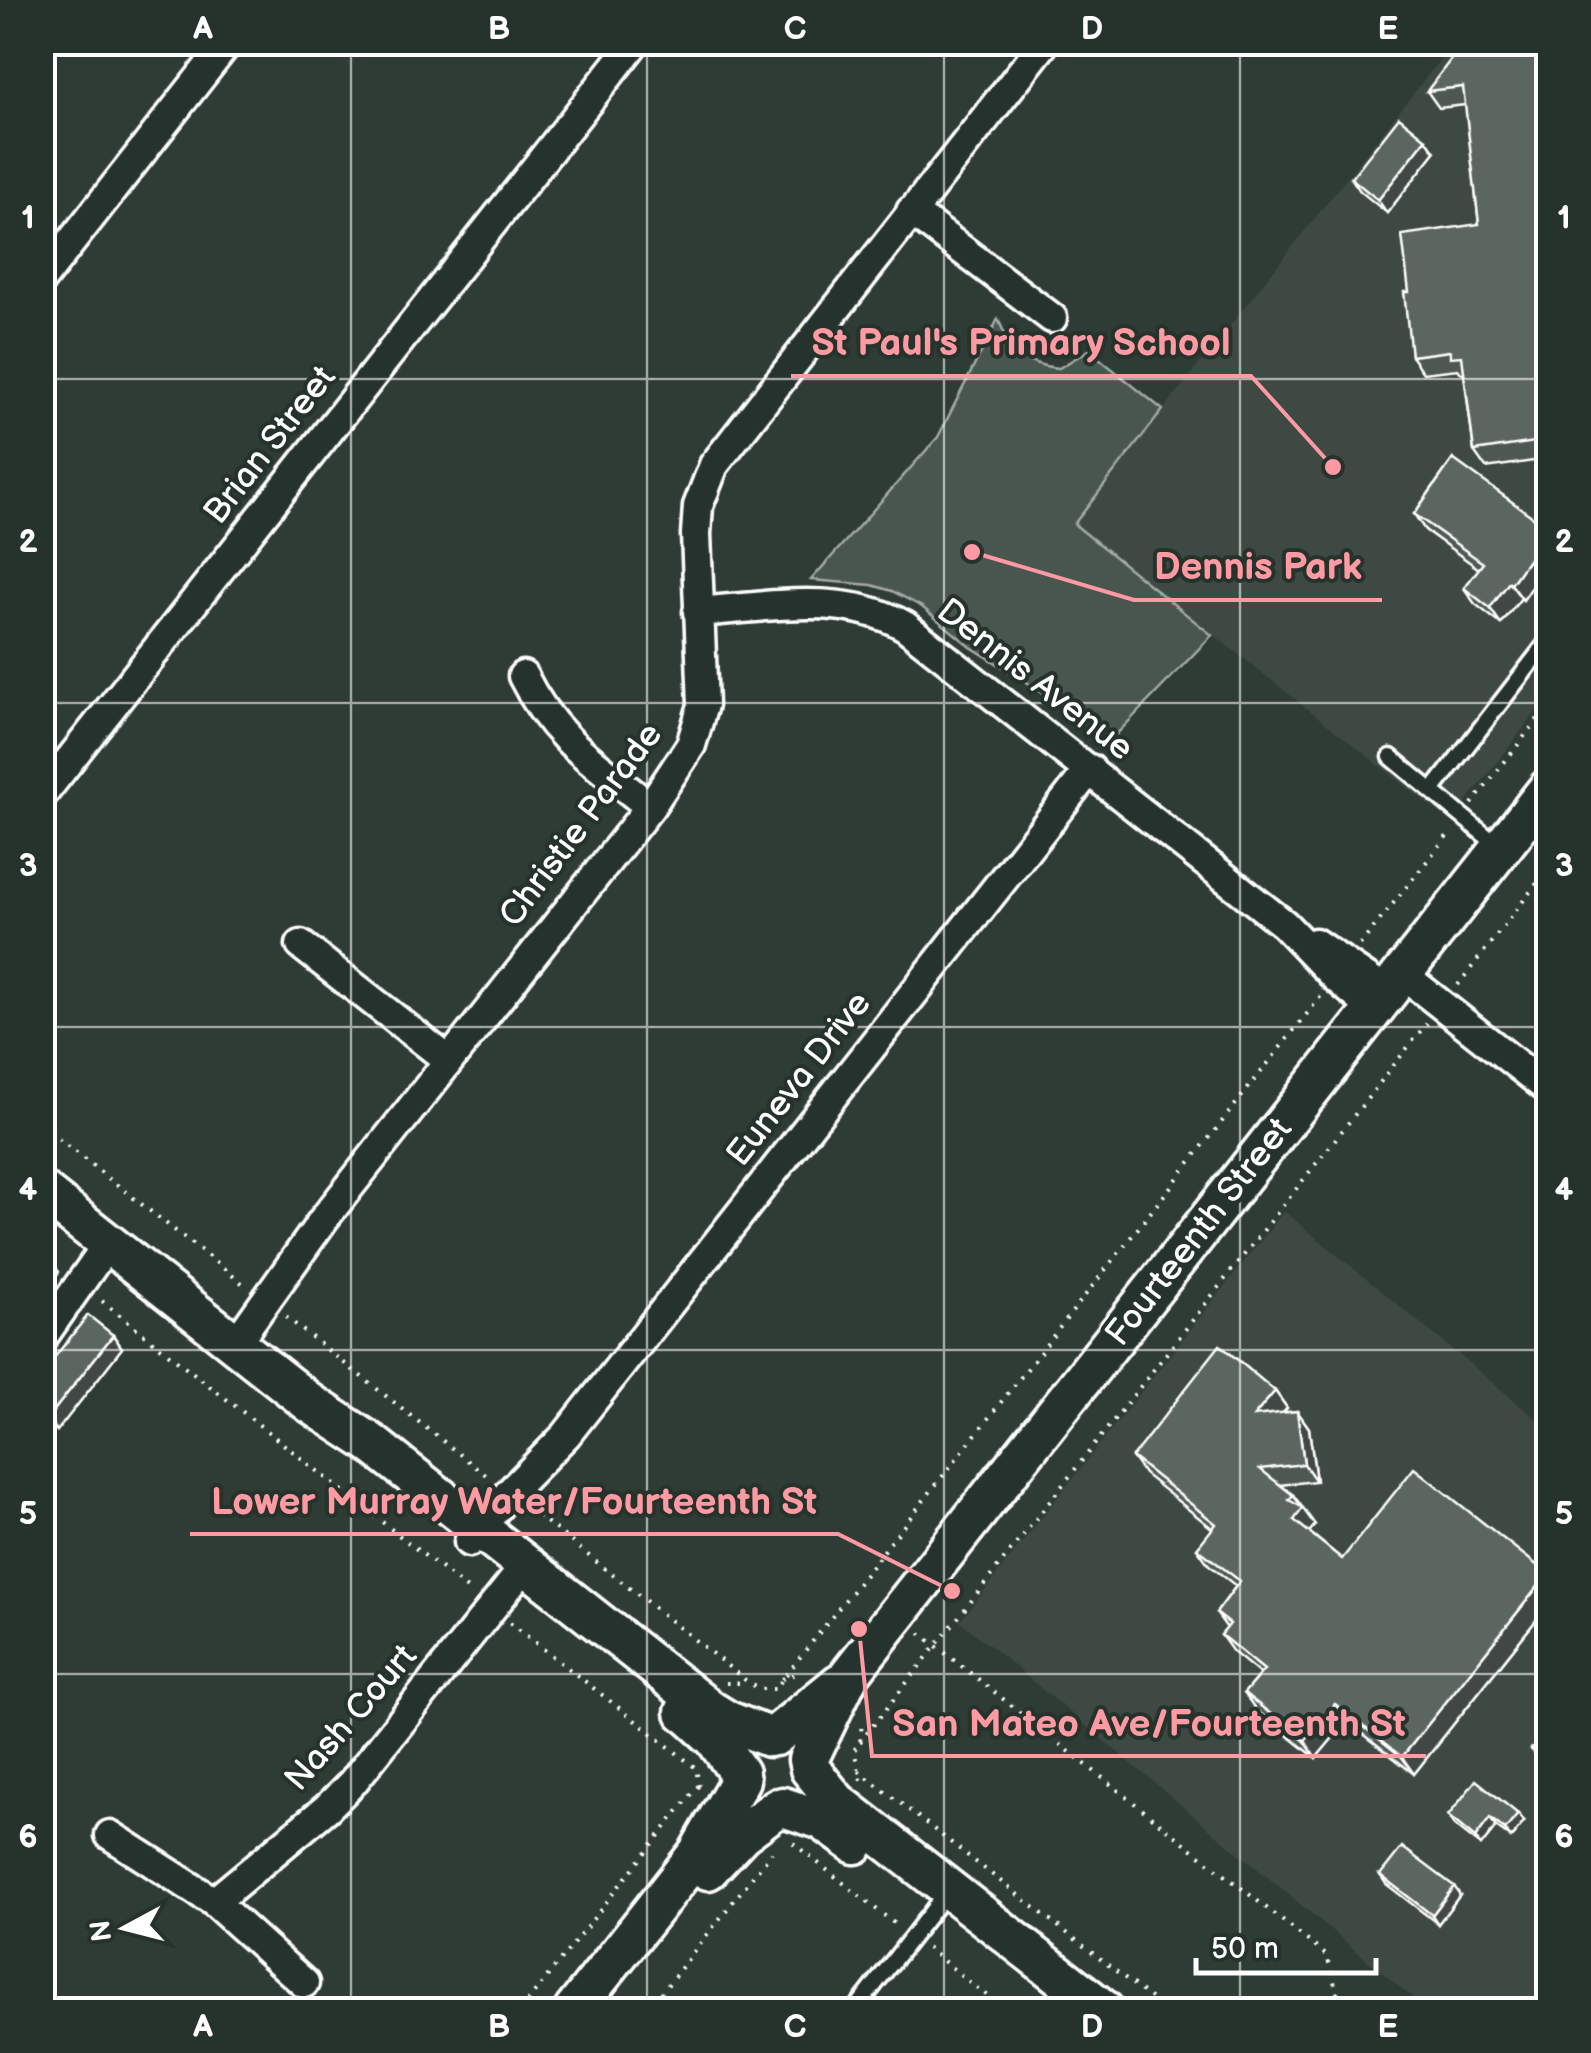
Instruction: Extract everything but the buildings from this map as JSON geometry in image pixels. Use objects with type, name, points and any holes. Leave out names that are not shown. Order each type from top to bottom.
[{"type":"street","points":[[42,279],[228,42]]},
{"type":"street","name":"Brian Street","points":[[42,795],[635,42]]},
{"type":"street","name":"Christie Parade","points":[[229,1338],[682,762],[698,726],[703,690],[698,506],[714,465],[1045,42]]},
{"type":"street","points":[[912,210],[1052,318]]},
{"type":"street","name":"Dennis Avenue","points":[[698,612],[820,604],[861,608],[906,626],[1341,969],[1387,991],[1442,1005],[1548,1090]]},
{"type":"street","points":[[523,676],[538,705],[565,739],[650,807]]},
{"type":"street","name":"Euneva Drive","points":[[482,1542],[1090,770]]},
{"type":"street","name":"Fourteenth Street","points":[[809,1765],[849,1676],[1548,788]]},
{"type":"street","points":[[301,945],[448,1060]]},
{"type":"street","points":[[42,1191],[310,1403],[348,1446],[710,1710],[728,1721],[795,1743],[837,1802],[942,1898],[1077,2007]]},
{"type":"street","points":[[45,1334],[89,1292],[115,1247]]},
{"type":"street","points":[[45,1334],[78,1283],[115,1247]]},
{"type":"street","points":[[521,1572],[698,1722],[740,1777],[749,1798],[767,1807],[822,1820],[942,1898]]},
{"type":"street","name":"Nash Court","points":[[214,1902],[352,1783],[521,1572]]},
{"type":"street","name":"Fourteenth Street","points":[[772,1737],[849,1676]]},
{"type":"street","points":[[574,2010],[698,1853],[740,1777],[744,1754],[751,1746],[772,1737]]},
{"type":"street","points":[[598,2010],[742,1834],[800,1798],[810,1779],[809,1765]]},
{"type":"street","points":[[110,1835],[214,1902],[304,1984]]},
{"type":"lane","points":[[1432,791],[1548,641]]},
{"type":"lane","points":[[1391,758],[1502,848]]},
{"type":"lane","points":[[855,2010],[942,1898]]},
{"type":"path","points":[[42,1126],[749,1683],[758,1689],[775,1689],[1548,706]]},
{"type":"path","points":[[1166,2010],[859,1772],[854,1750],[1548,869]]},
{"type":"path","points":[[89,1292],[696,1768],[699,1798]]},
{"type":"path","points":[[896,1614],[1327,1956],[1342,2010]]},
{"type":"path","points":[[521,2010],[699,1785]]},
{"type":"path","points":[[648,2010],[770,1854]]},
{"type":"shaded area","points":[[1453,43],[1548,43],[1548,697],[1451,822],[1073,524]]},
{"type":"shaded area","points":[[998,319],[1008,339],[1028,360],[1059,368],[1089,350],[1163,410],[1074,524],[1212,635],[1107,744],[922,607],[872,585],[811,580],[938,437]]},
{"type":"shaded area","points":[[1284,1211],[1548,1428],[1548,2010],[1427,2010],[960,1621]]},
{"type":"place","name":"St Paul's Primary School","points":[[1333,467]]},
{"type":"place","name":"Dennis Park","points":[[972,552]]},
{"type":"place","name":"Lower Murray Water/Fourteenth St","points":[[952,1591]]},
{"type":"place","name":"San Mateo Ave/Fourteenth St","points":[[859,1629]]}]
